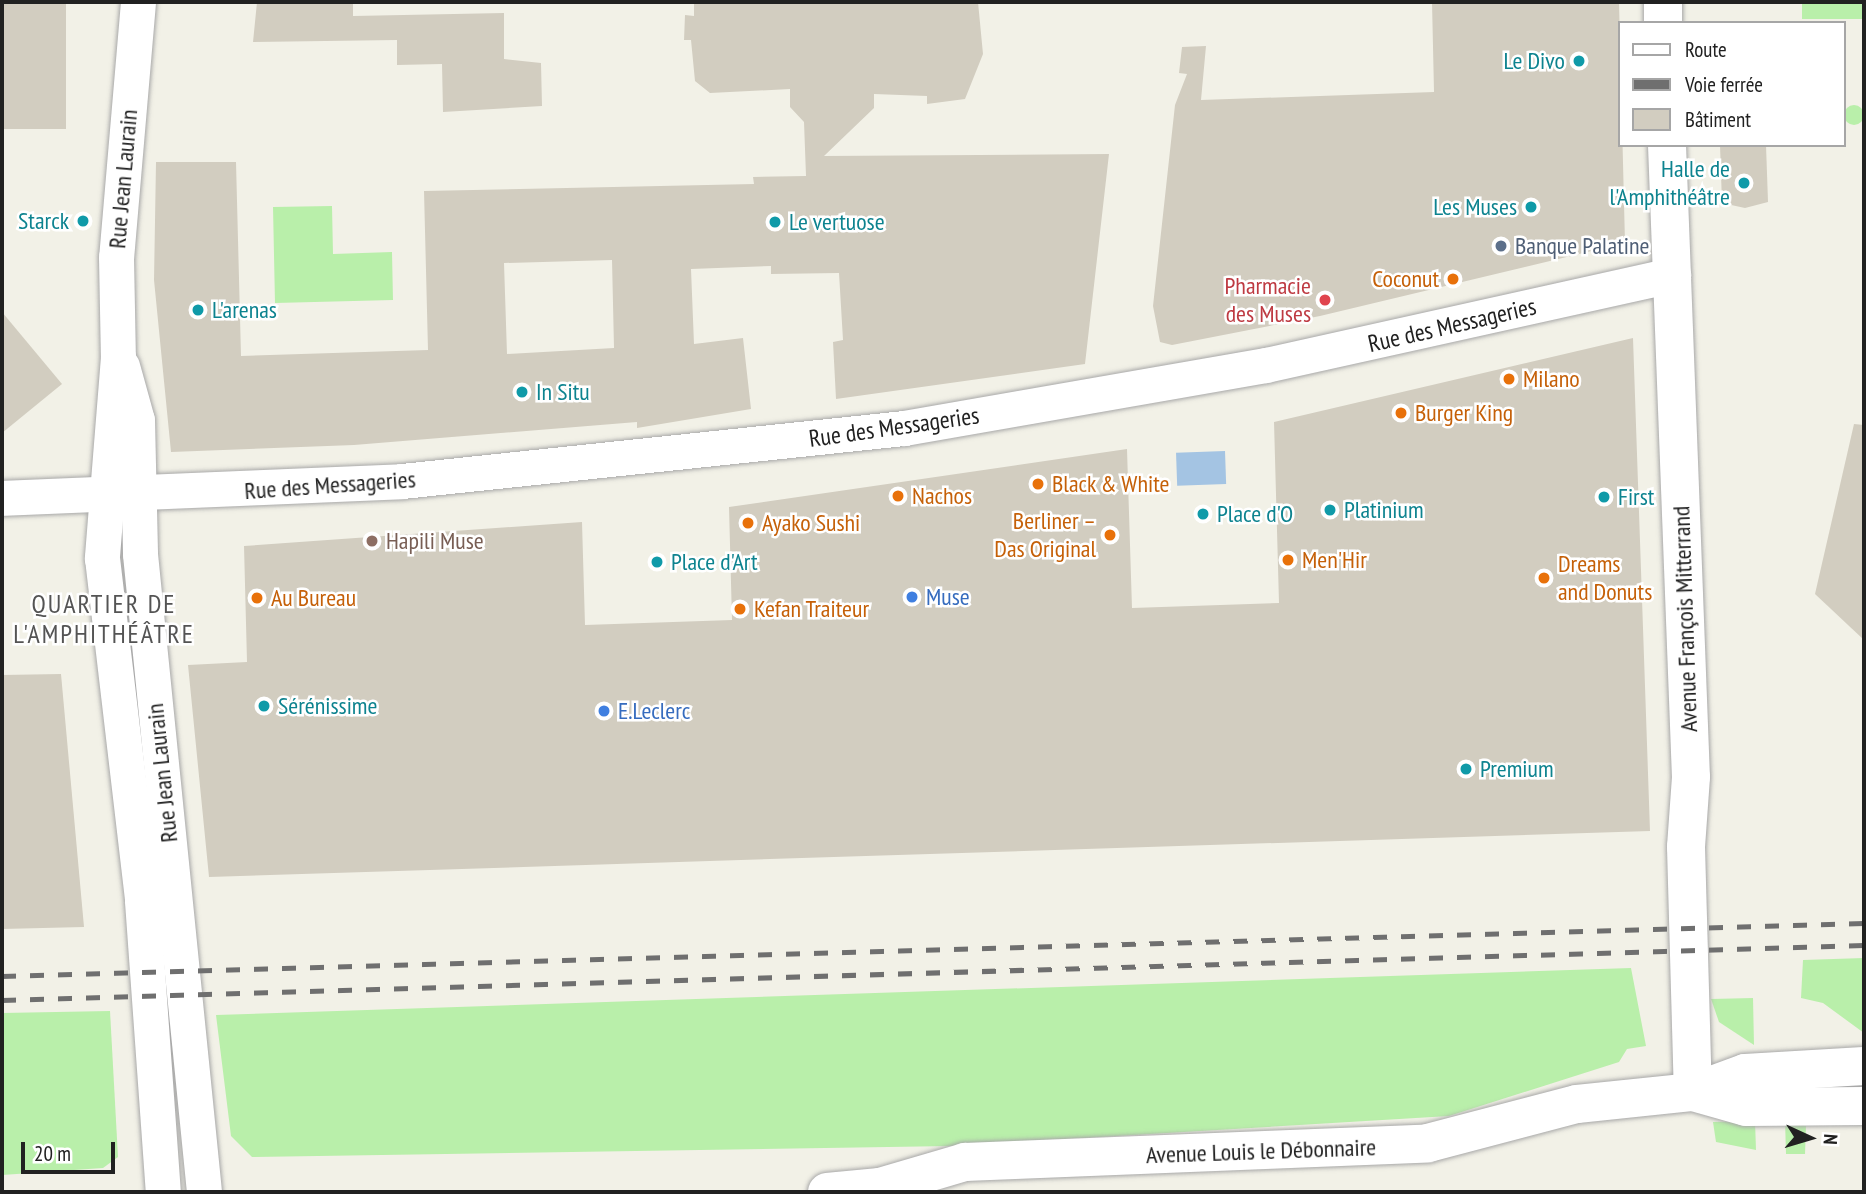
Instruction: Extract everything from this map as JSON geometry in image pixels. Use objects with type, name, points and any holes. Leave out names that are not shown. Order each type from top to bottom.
[{"type":"street","name":"Rue Jean Laurain","points":[[138,2],[116,257],[118,357],[104,497],[102,558],[144,915],[163,1192]]},
{"type":"street","points":[[1663,2],[1663,21]]},
{"type":"street","name":"Avenue François Mitterrand","points":[[1667,147],[1691,777],[1686,847],[1693,1093]]},
{"type":"street","name":"Rue des Messageries","points":[[2,498],[139,496],[402,481],[904,428],[1293,360],[1673,275]]},
{"type":"street","name":"Rue Jean Laurain","points":[[118,357],[137,420],[139,496],[204,1192]]},
{"type":"street","name":"Avenue Louis le Débonnaire","points":[[827,1192],[880,1187],[965,1162],[1428,1143],[1577,1104],[1693,1093],[1745,1073],[1864,1066]]},
{"type":"street","name":"Avenue Louis le Débonnaire","points":[[1693,1093],[1746,1107],[1864,1106]]},
{"type":"green space","points":[[1802,4],[1864,4],[1864,19],[1802,19]]},
{"type":"green space","points":[[1850,106],[1858,106],[1863,111],[1863,119],[1858,124],[1850,124],[1845,119],[1845,111]]},
{"type":"green space","points":[[332,206],[333,254],[392,252],[393,300],[275,303],[273,207]]},
{"type":"green space","points":[[1864,958],[1864,1033],[1823,1003],[1801,998],[1803,960]]},
{"type":"green space","points":[[1631,968],[1646,1046],[1627,1049],[1619,1062],[1449,1116],[951,1146],[252,1157],[231,1136],[216,1015]]},
{"type":"green space","points":[[1753,998],[1754,1045],[1719,1022],[1711,999]]},
{"type":"green space","points":[[110,1011],[118,1157],[103,1168],[2,1175],[2,1013]]},
{"type":"green space","points":[[1785,1120],[1806,1126],[1805,1154],[1786,1154]]},
{"type":"green space","points":[[1755,1121],[1756,1150],[1716,1142],[1713,1122]]},
{"type":"water","points":[[1225,451],[1226,484],[1177,486],[1176,453]]},
{"type":"building","points":[[2,2],[66,2],[66,129],[2,129]]},
{"type":"building","points":[[257,2],[353,2],[353,16],[504,13],[504,59],[541,63],[542,106],[443,112],[442,64],[397,65],[397,40],[253,42]]},
{"type":"building","points":[[694,2],[978,2],[983,54],[965,99],[927,104],[927,96],[874,94],[874,108],[824,156],[1109,154],[1085,364],[836,399],[833,342],[843,340],[839,273],[771,274],[771,266],[691,269],[694,344],[743,338],[751,409],[637,428],[637,422],[354,445],[171,452],[154,280],[156,162],[236,162],[241,356],[428,350],[424,191],[754,184],[753,177],[806,176],[804,122],[790,107],[790,89],[710,93],[695,81],[691,40],[684,40],[685,15],[694,16]],"holes":[[[612,260],[614,348],[507,354],[504,263]]]},
{"type":"building","points":[[1432,2],[1619,2],[1618,147],[1623,147],[1625,243],[1320,316],[1172,345],[1160,342],[1153,306],[1175,105],[1187,74],[1179,73],[1182,47],[1206,46],[1201,100],[1434,92]]},
{"type":"building","name":"Halle de l'Amphithéâtre","points":[[1720,147],[1766,147],[1768,202],[1745,208],[1722,203]]},
{"type":"building","points":[[2,312],[62,384],[2,433]]},
{"type":"building","name":"Muse","points":[[1633,338],[1650,831],[209,877],[188,665],[247,662],[244,546],[582,522],[585,625],[732,620],[729,507],[1127,449],[1132,608],[1279,603],[1274,422]]},
{"type":"building","points":[[1854,424],[1864,425],[1864,640],[1815,594]]},
{"type":"building","points":[[61,674],[84,927],[2,929],[2,675]]},
{"type":"railway","points":[[2,976],[1864,923]]},
{"type":"railway","points":[[2,1000],[1864,945]]},
{"type":"place","name":"Le Divo","points":[[1579,61]]},
{"type":"place","name":"Halle de l'Amphithéâtre","points":[[1744,183]]},
{"type":"place","name":"Les Muses","points":[[1531,207]]},
{"type":"place","name":"Starck","points":[[83,221]]},
{"type":"place","name":"Le vertuose","points":[[775,222]]},
{"type":"place","name":"Banque Palatine","points":[[1501,246]]},
{"type":"place","name":"Coconut","points":[[1453,279]]},
{"type":"place","name":"Pharmacie des Muses","points":[[1325,300]]},
{"type":"place","name":"L'arenas","points":[[198,310]]},
{"type":"place","name":"Milano","points":[[1509,379]]},
{"type":"place","name":"In Situ","points":[[522,392]]},
{"type":"place","name":"Burger King","points":[[1401,413]]},
{"type":"place","name":"Black & White","points":[[1038,484]]},
{"type":"place","name":"Nachos","points":[[898,496]]},
{"type":"place","name":"First","points":[[1604,497]]},
{"type":"place","name":"Platinium","points":[[1330,510]]},
{"type":"place","name":"Place d'O","points":[[1203,514]]},
{"type":"place","name":"Ayako Sushi","points":[[748,523]]},
{"type":"place","name":"Berliner – Das Original","points":[[1110,535]]},
{"type":"place","name":"Hapili Muse","points":[[372,541]]},
{"type":"place","name":"Men'Hir","points":[[1288,560]]},
{"type":"place","name":"Place d'Art","points":[[657,562]]},
{"type":"place","name":"Dreams and Donuts","points":[[1544,578]]},
{"type":"place","name":"Muse","points":[[912,597]]},
{"type":"place","name":"Au Bureau","points":[[257,598]]},
{"type":"place","name":"Kefan Traiteur","points":[[740,609]]},
{"type":"place","name":"Sérénissime","points":[[264,706]]},
{"type":"place","name":"E.Leclerc","points":[[604,711]]},
{"type":"place","name":"Premium","points":[[1466,769]]},
{"type":"district","name":"QUARTIER DE L'AMPHITHÉÂTRE","points":[[104,619]]}]
